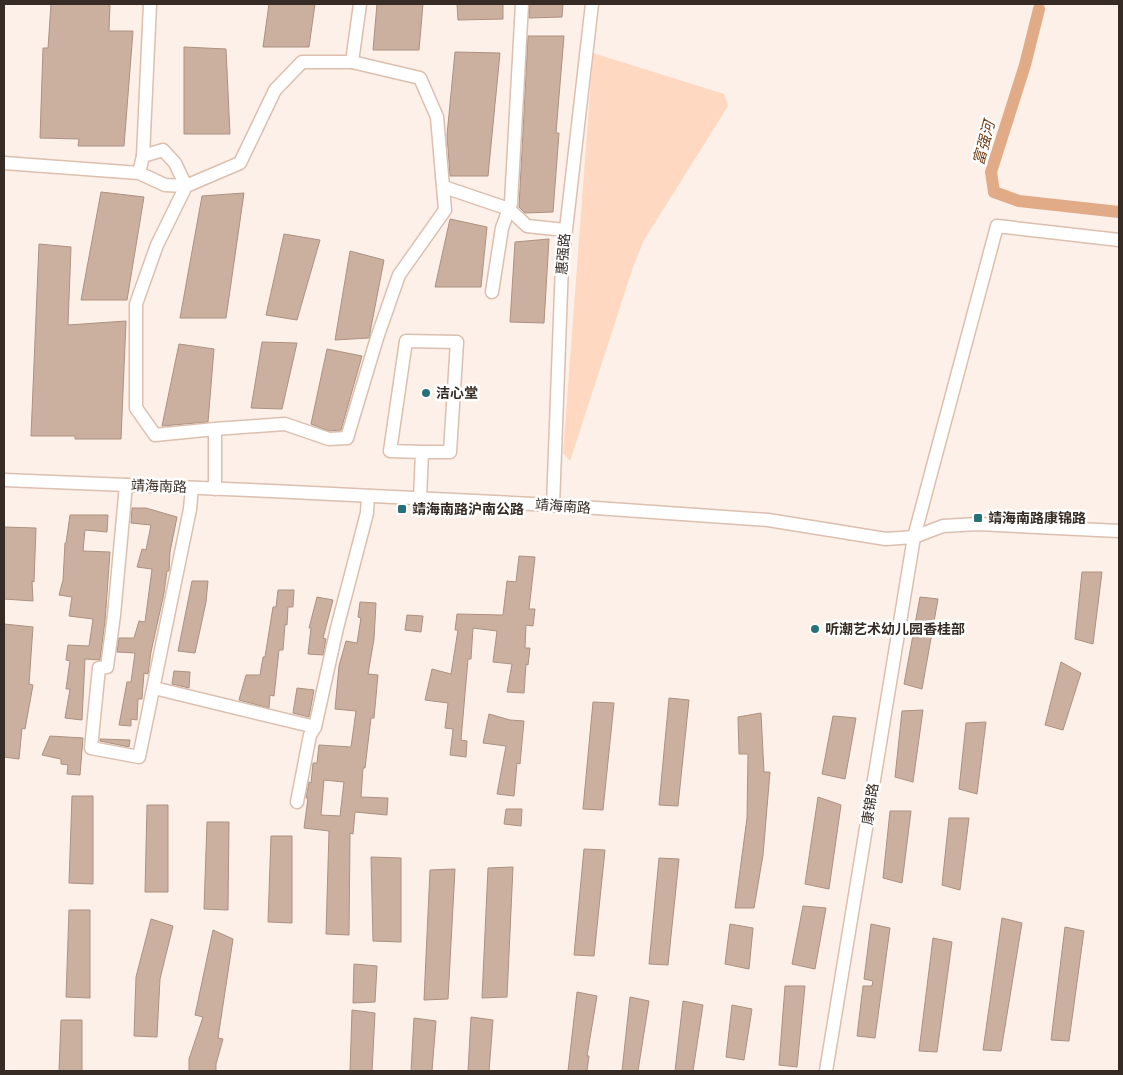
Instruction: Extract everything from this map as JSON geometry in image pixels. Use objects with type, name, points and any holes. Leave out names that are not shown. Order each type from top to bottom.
[{"type":"street","points":[[139,173],[143,156],[150,4]]},
{"type":"street","points":[[352,62],[360,4]]},
{"type":"street","points":[[492,292],[502,228],[511,203],[522,4]]},
{"type":"street","name":"惠强路","points":[[553,505],[562,264],[592,4]]},
{"type":"street","points":[[4,163],[139,173],[165,185],[186,186],[240,163],[275,90],[302,62],[352,62],[420,78],[437,117],[445,210],[399,275],[377,338],[347,438],[329,439],[285,424],[155,435],[136,408],[136,304],[157,245],[186,186]]},
{"type":"street","points":[[143,156],[162,150],[175,163],[186,186]]},
{"type":"street","points":[[444,187],[509,209],[527,226],[565,230]]},
{"type":"street","name":"康锦路","points":[[826,1071],[914,536],[997,226],[1119,240]]},
{"type":"street","points":[[406,341],[457,342],[450,452],[422,452],[390,451],[406,341]]},
{"type":"street","points":[[215,429],[215,489]]},
{"type":"street","points":[[420,499],[422,452]]},
{"type":"street","name":"靖海南路","points":[[4,480],[553,505],[768,520],[886,539],[914,536],[943,526],[978,524],[1119,531]]},
{"type":"street","points":[[126,485],[114,615],[107,667],[99,668],[91,748],[139,757],[190,509],[192,488]]},
{"type":"street","points":[[297,802],[310,735],[315,727],[337,628],[368,513],[368,496]]},
{"type":"street","points":[[154,688],[315,727]]},
{"type":"shaded area","points":[[593,53],[724,94],[728,106],[644,240],[633,267],[570,461],[563,453]]},
{"type":"building","points":[[51,4],[110,4],[109,31],[133,31],[124,146],[78,146],[79,139],[40,138],[43,48],[48,48]]},
{"type":"building","points":[[269,4],[315,4],[309,47],[263,47]]},
{"type":"building","points":[[377,4],[423,4],[419,50],[373,50]]},
{"type":"building","points":[[457,4],[503,4],[503,19],[458,20]]},
{"type":"building","points":[[530,4],[563,4],[562,17],[529,18]]},
{"type":"building","points":[[528,36],[564,36],[556,133],[559,133],[553,212],[525,213],[519,207]]},
{"type":"building","points":[[184,47],[226,49],[230,134],[184,134]]},
{"type":"building","points":[[455,52],[500,53],[488,176],[450,176],[447,135]]},
{"type":"building","points":[[101,192],[144,197],[127,300],[81,300]]},
{"type":"building","points":[[244,193],[226,318],[180,318],[202,196]]},
{"type":"building","points":[[450,219],[487,227],[481,287],[435,287]]},
{"type":"building","points":[[284,234],[320,240],[297,320],[266,315]]},
{"type":"building","points":[[549,239],[544,323],[510,322],[515,242]]},
{"type":"building","points":[[39,244],[71,247],[68,325],[126,321],[121,439],[75,439],[75,436],[31,436]]},
{"type":"building","points":[[350,251],[384,260],[369,338],[335,340]]},
{"type":"building","points":[[262,342],[297,343],[282,409],[251,408]]},
{"type":"building","points":[[179,344],[214,349],[208,422],[162,426]]},
{"type":"building","points":[[327,349],[362,356],[341,430],[329,431],[311,424]]},
{"type":"building","points":[[132,508],[146,508],[177,517],[170,552],[169,571],[167,571],[148,674],[144,673],[142,699],[138,699],[137,720],[131,719],[131,726],[119,725],[127,682],[131,682],[135,653],[117,652],[119,638],[134,638],[139,621],[145,622],[152,569],[137,567],[142,549],[146,550],[151,525],[131,523]]},
{"type":"building","points":[[70,515],[108,515],[107,532],[85,530],[83,551],[110,552],[100,660],[85,659],[82,720],[65,718],[70,689],[66,689],[70,661],[66,660],[68,645],[89,646],[93,619],[69,616],[72,597],[59,595],[63,580],[65,543]]},
{"type":"building","points":[[4,527],[36,528],[34,582],[32,581],[33,601],[4,599]]},
{"type":"building","points":[[519,556],[535,557],[529,609],[535,609],[533,626],[526,625],[525,648],[530,648],[528,665],[526,664],[524,693],[507,692],[512,664],[493,662],[497,631],[473,628],[471,659],[468,659],[461,740],[467,741],[466,757],[450,755],[453,729],[445,728],[448,703],[425,700],[432,669],[451,674],[458,630],[455,630],[457,614],[503,615],[507,581],[516,582]]},
{"type":"building","points":[[1082,572],[1102,572],[1093,644],[1075,639]]},
{"type":"building","points":[[192,581],[208,581],[206,602],[195,653],[178,651]]},
{"type":"building","points":[[278,590],[294,590],[293,607],[288,607],[283,650],[279,650],[274,696],[270,695],[269,708],[239,700],[246,675],[260,675],[263,657],[265,657],[273,607],[276,607]]},
{"type":"building","points":[[317,597],[333,600],[323,638],[326,639],[323,655],[308,654],[311,628],[309,628]]},
{"type":"building","points":[[920,597],[938,599],[922,689],[904,684]]},
{"type":"building","points":[[360,602],[376,603],[374,639],[368,674],[378,675],[374,718],[371,718],[365,768],[363,768],[361,797],[388,798],[387,815],[355,812],[353,834],[350,833],[349,935],[326,934],[329,831],[304,828],[308,798],[306,798],[309,782],[311,783],[313,763],[317,763],[319,745],[351,747],[356,711],[335,709],[339,666],[346,641],[357,643],[361,618],[358,617]],"holes":[[[324,780],[344,782],[340,816],[321,815]]]},
{"type":"building","points":[[407,615],[423,616],[421,632],[405,630]]},
{"type":"building","points":[[4,624],[33,627],[29,684],[33,685],[25,729],[22,728],[19,759],[4,757]]},
{"type":"building","points":[[1061,662],[1081,673],[1063,730],[1045,725]]},
{"type":"building","points":[[174,671],[190,672],[189,688],[172,684]]},
{"type":"building","points":[[297,688],[314,690],[309,717],[293,713]]},
{"type":"building","points":[[669,698],[689,700],[678,806],[659,805]]},
{"type":"building","points":[[593,702],[614,703],[603,810],[583,809]]},
{"type":"building","points":[[923,710],[913,782],[895,777],[902,711]]},
{"type":"building","points":[[761,713],[764,772],[770,772],[763,855],[754,908],[735,908],[747,818],[748,754],[739,754],[738,717]]},
{"type":"building","points":[[489,714],[510,720],[524,721],[520,764],[517,763],[514,796],[497,794],[506,746],[483,743]]},
{"type":"building","points":[[833,716],[856,718],[845,779],[822,774]]},
{"type":"building","points":[[986,722],[977,794],[959,789],[966,723]]},
{"type":"building","points":[[50,736],[83,738],[80,775],[67,774],[68,765],[61,764],[61,759],[42,755]]},
{"type":"building","points":[[100,739],[130,740],[129,747],[100,741]]},
{"type":"building","points":[[72,796],[93,796],[93,884],[69,883]]},
{"type":"building","points":[[818,797],[841,805],[829,889],[805,884]]},
{"type":"building","points":[[147,805],[168,805],[168,892],[145,892]]},
{"type":"building","points":[[506,809],[522,809],[521,826],[504,824]]},
{"type":"building","points":[[890,811],[911,811],[902,883],[883,878]]},
{"type":"building","points":[[949,818],[969,818],[960,890],[942,885]]},
{"type":"building","points":[[207,822],[229,822],[228,910],[204,909]]},
{"type":"building","points":[[271,836],[292,836],[292,923],[268,922]]},
{"type":"building","points":[[584,849],[605,850],[594,956],[574,955]]},
{"type":"building","points":[[371,857],[401,858],[401,942],[373,941]]},
{"type":"building","points":[[659,858],[679,859],[668,965],[649,964]]},
{"type":"building","points":[[513,867],[507,997],[482,998],[488,868]]},
{"type":"building","points":[[455,869],[448,999],[424,1000],[430,870]]},
{"type":"building","points":[[803,906],[826,908],[815,969],[792,964]]},
{"type":"building","points":[[69,910],[90,910],[90,998],[66,997]]},
{"type":"building","points":[[1002,918],[1022,923],[1001,1051],[983,1050]]},
{"type":"building","points":[[151,919],[173,926],[160,979],[157,1037],[134,1036],[136,977]]},
{"type":"building","points":[[730,924],[753,928],[749,969],[725,964]]},
{"type":"building","points":[[871,924],[890,928],[875,1038],[857,1036],[863,986],[872,986],[873,981],[864,979]]},
{"type":"building","points":[[1065,927],[1084,931],[1069,1041],[1051,1040]]},
{"type":"building","points":[[213,930],[233,939],[218,1038],[223,1039],[216,1071],[189,1071],[189,1059],[203,1017],[195,1015]]},
{"type":"building","points":[[933,938],[952,942],[937,1052],[919,1051]]},
{"type":"building","points":[[354,964],[377,966],[375,1002],[353,1003]]},
{"type":"building","points":[[785,986],[805,986],[797,1067],[779,1065]]},
{"type":"building","points":[[577,992],[597,996],[587,1056],[589,1056],[587,1071],[568,1071]]},
{"type":"building","points":[[630,997],[649,1001],[638,1071],[622,1071]]},
{"type":"building","points":[[683,1001],[703,1005],[693,1071],[675,1071]]},
{"type":"building","points":[[732,1005],[752,1009],[744,1060],[726,1057]]},
{"type":"building","points":[[352,1010],[375,1013],[372,1071],[350,1071]]},
{"type":"building","points":[[471,1017],[493,1020],[489,1071],[468,1071]]},
{"type":"building","points":[[414,1018],[436,1021],[432,1071],[411,1071]]},
{"type":"building","points":[[61,1020],[82,1020],[82,1071],[59,1071]]},
{"type":"waterway","name":"富强河","points":[[1039,9],[1025,65],[991,172],[994,192],[1019,201],[1119,212]]},
{"type":"place","name":"洁心堂","points":[[426,393]]},
{"type":"place","name":"靖海南路沪南公路","points":[[402,509]]},
{"type":"place","name":"靖海南路康锦路","points":[[978,518]]},
{"type":"place","name":"听潮艺术幼儿园香桂部","points":[[815,629]]}]
